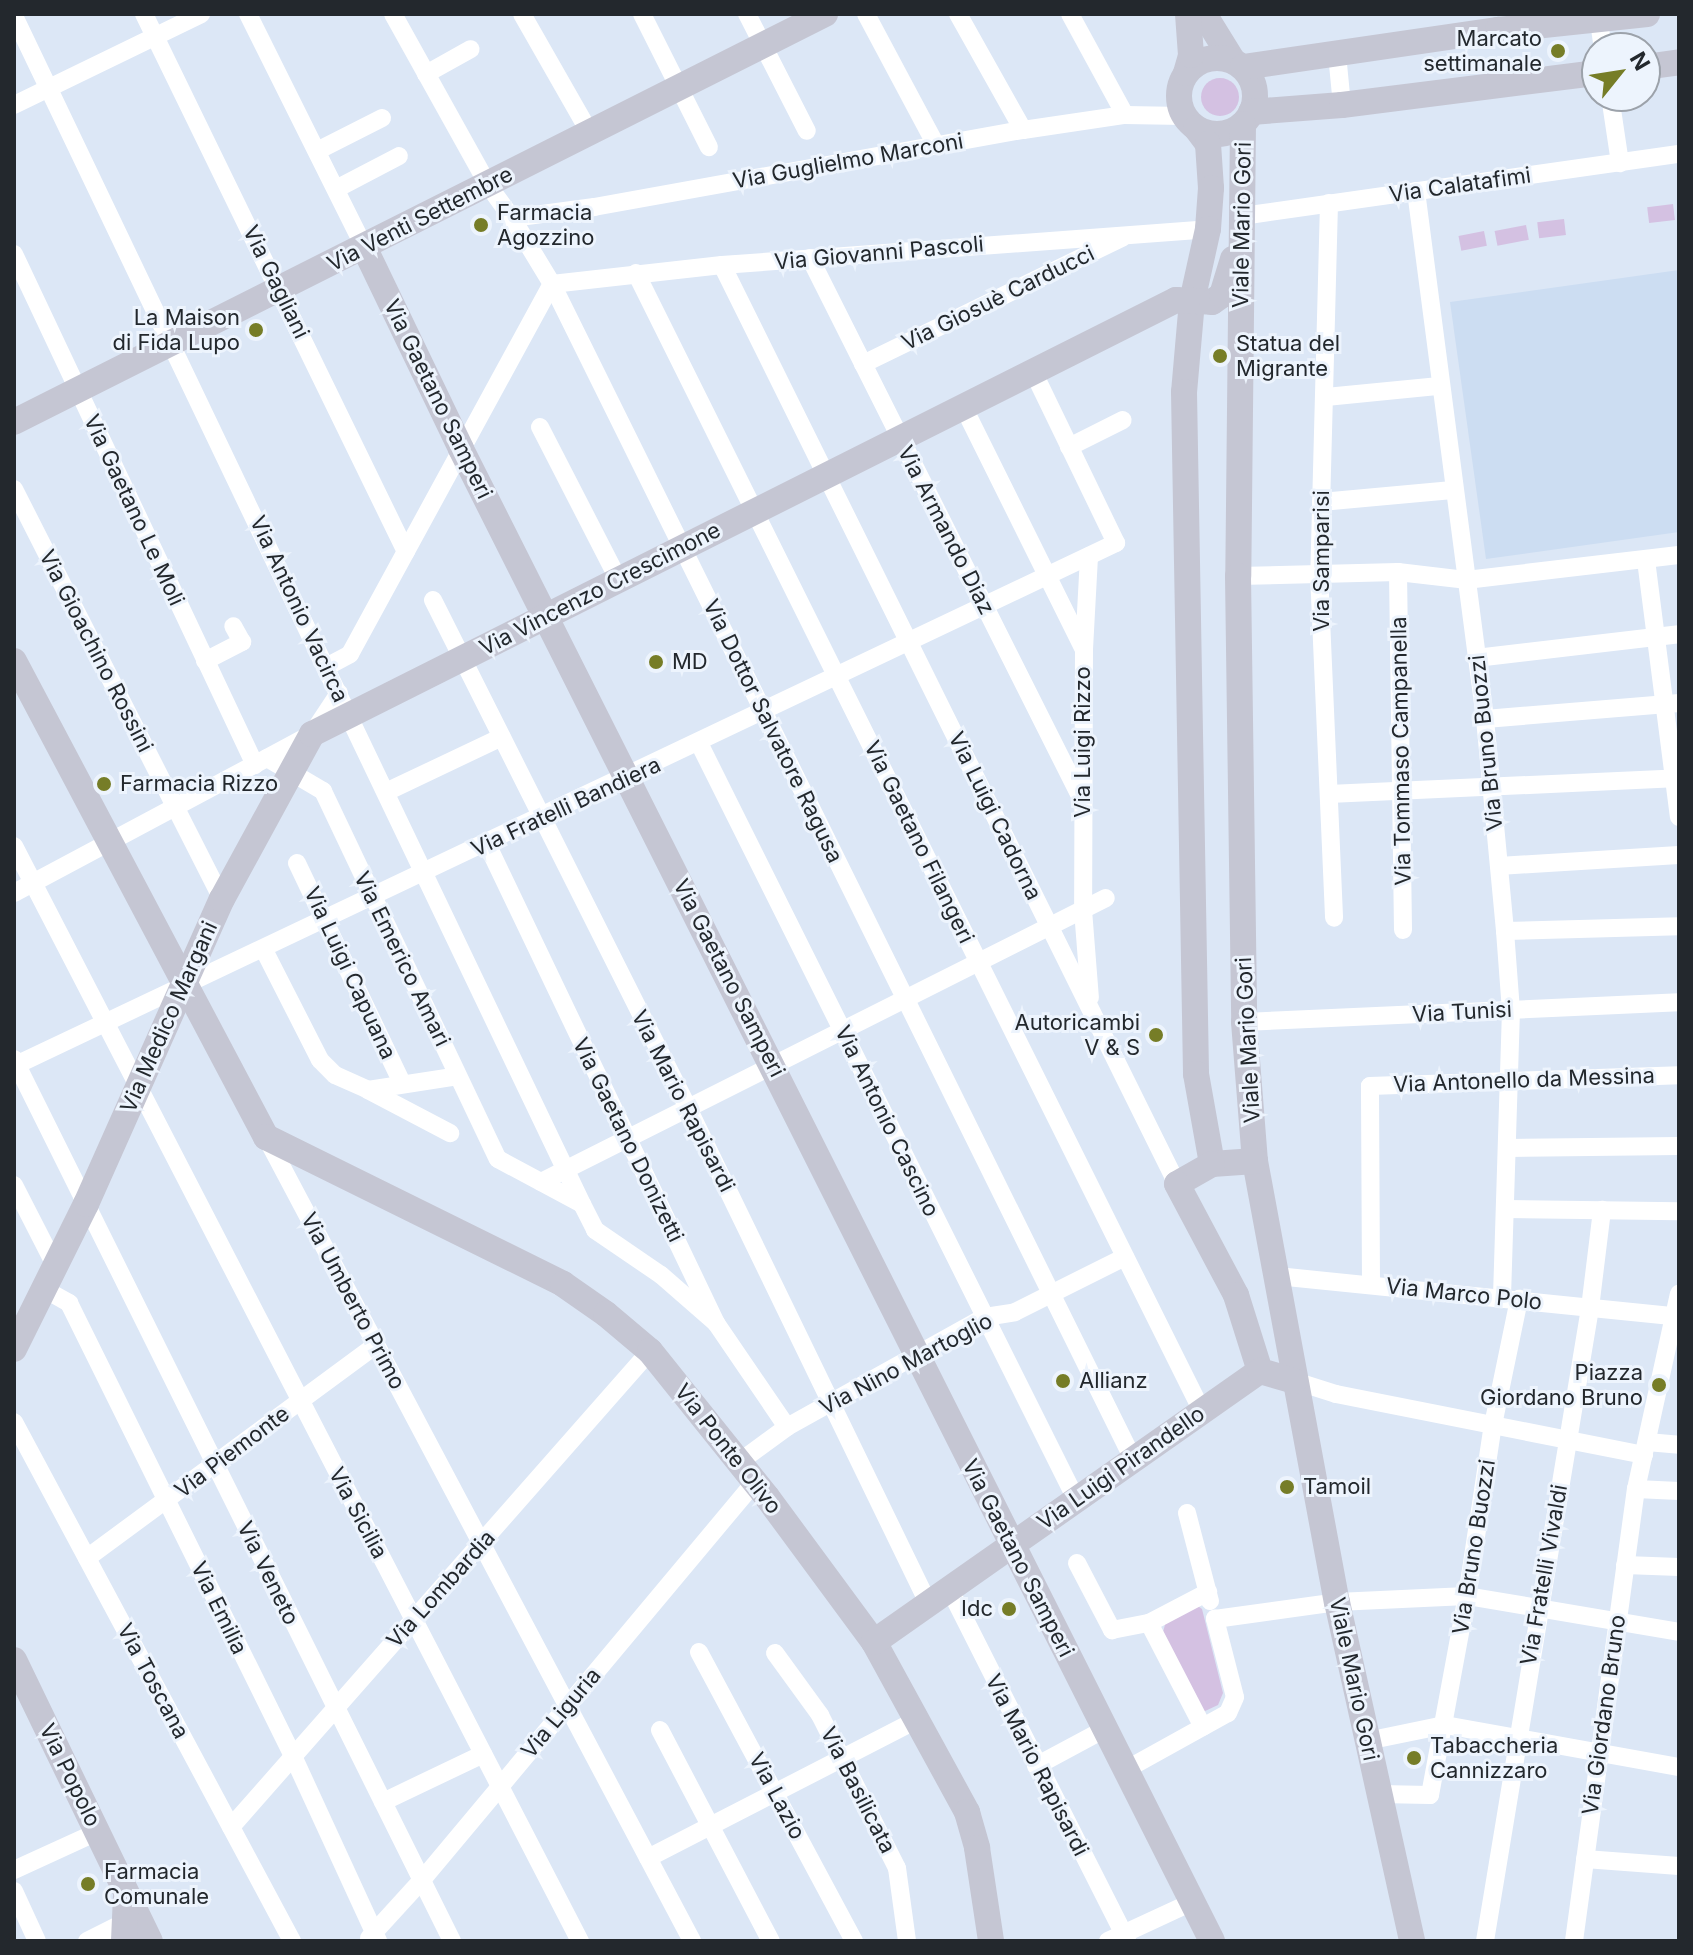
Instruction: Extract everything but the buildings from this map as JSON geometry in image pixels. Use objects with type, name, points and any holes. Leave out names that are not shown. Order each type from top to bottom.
[{"type":"street","name":"Via Gagliani","points":[[144,14],[406,552]]},
{"type":"street","points":[[14,105],[201,14]]},
{"type":"street","name":"Via Gaetano Samperi","points":[[248,14],[461,449],[774,1065],[1212,1941]]},
{"type":"street","name":"Via Dottor Salvatore Ragusa","points":[[393,14],[488,185],[552,284],[1133,1459]]},
{"type":"street","points":[[522,14],[590,133]]},
{"type":"street","points":[[642,14],[709,147]]},
{"type":"street","points":[[747,14],[807,131]]},
{"type":"street","name":"Via Venti Settembre","points":[[14,422],[825,14]]},
{"type":"street","points":[[866,14],[936,145]]},
{"type":"street","points":[[958,14],[1023,130]]},
{"type":"street","points":[[1070,14],[1125,115]]},
{"type":"street","points":[[1188,14],[1191,55],[1179,94],[1190,122],[1220,134],[1247,118],[1581,75]]},
{"type":"street","points":[[1204,14],[1253,84],[1255,103],[1247,118]]},
{"type":"street","points":[[1186,73],[1207,59],[1238,64],[1337,54],[1498,22],[1647,14]]},
{"type":"street","name":"Via Antonio Vacirca","points":[[14,16],[595,1230],[661,1275],[716,1323]]},
{"type":"street","points":[[426,74],[471,49]]},
{"type":"street","points":[[1337,54],[1342,105]]},
{"type":"street","points":[[1612,112],[1620,163]]},
{"type":"street","name":"Via Guglielmo Marconi","points":[[512,218],[1125,115],[1190,122]]},
{"type":"street","points":[[317,151],[382,118]]},
{"type":"street","name":"Viale Mario Gori","points":[[1247,118],[1241,224],[1238,576],[1244,1022],[1255,1161],[1337,1602],[1412,1941]]},
{"type":"street","name":"Viale Mario Gori","points":[[1190,122],[1208,144],[1211,160],[1208,229],[1192,301],[1184,392],[1196,1058],[1212,1164]]},
{"type":"street","name":"Via Calatafimi","points":[[1241,224],[1329,203],[1679,154]]},
{"type":"street","points":[[336,189],[399,156]]},
{"type":"street","name":"Via Bruno Buozzi","points":[[1379,1794],[1430,1795],[1467,1596],[1511,1298],[1505,1209],[1511,1010],[1505,931],[1485,719],[1452,490],[1416,191]]},
{"type":"street","name":"Via Samparisi","points":[[1329,203],[1319,573],[1334,918]]},
{"type":"street","name":"Via Vincenzo Crescimone","points":[[14,893],[312,734],[344,704],[463,659],[1176,300],[1212,302],[1222,295],[1241,224]]},
{"type":"street","name":"Via Giovanni Pascoli","points":[[552,284],[722,265],[1133,232],[1208,229]]},
{"type":"street","name":"Via Giosuè Carducci","points":[[863,364],[1133,232]]},
{"type":"street","name":"Via Gaetano Le Moli","points":[[14,254],[205,661],[261,762]]},
{"type":"street","name":"Via Armando Diaz","points":[[810,258],[1083,801]]},
{"type":"street","name":"Via Luigi Cadorna","points":[[722,265],[1177,1184],[1236,1295],[1260,1371]]},
{"type":"street","name":"Via Gaetano Filangeri","points":[[636,273],[1202,1411]]},
{"type":"street","points":[[326,667],[350,654],[552,284]]},
{"type":"street","points":[[1033,371],[1069,447],[1123,420]]},
{"type":"street","points":[[1326,397],[1439,386]]},
{"type":"street","name":"Via Luigi Rizzo","points":[[963,406],[1084,650],[1083,910],[1090,1009]]},
{"type":"street","points":[[540,427],[618,579]]},
{"type":"street","name":"Via Fratelli Bandiera","points":[[15,1064],[425,874],[1116,543],[1069,447]]},
{"type":"street","name":"Via Gioachino Rossini","points":[[14,489],[222,899]]},
{"type":"street","points":[[1321,502],[1452,490]]},
{"type":"street","points":[[1238,576],[1398,572],[1466,580],[1679,555]]},
{"type":"street","points":[[1084,650],[1089,556]]},
{"type":"street","points":[[1646,560],[1657,636],[1672,704],[1679,817]]},
{"type":"street","name":"Via Tommaso Campanella","points":[[1398,572],[1403,930]]},
{"type":"street","name":"Via Mario Rapisardi","points":[[433,600],[832,1403],[1036,1766],[1120,1939]]},
{"type":"street","points":[[205,661],[242,642],[233,626]]},
{"type":"street","points":[[1476,658],[1679,634]]},
{"type":"street","name":"Via Umberto Primo","points":[[14,661],[184,988],[692,1941]]},
{"type":"street","points":[[1485,719],[1672,704]]},
{"type":"street","name":"Via Medico Margani","points":[[14,1349],[86,1204],[137,1083],[184,988],[222,899],[312,734]]},
{"type":"street","points":[[386,792],[502,737]]},
{"type":"street","name":"Via Antonio Cascino","points":[[699,743],[1076,1499]]},
{"type":"street","name":"Via Emerico Amari","points":[[261,762],[291,773],[323,791],[498,1159],[541,1182]]},
{"type":"street","points":[[1329,794],[1491,789],[1677,778]]},
{"type":"street","name":"Via Gaetano Donizetti","points":[[487,844],[716,1323],[787,1427]]},
{"type":"street","name":"Via Sicilia","points":[[14,846],[580,1941]]},
{"type":"street","points":[[1499,866],[1679,855]]},
{"type":"street","name":"Via Luigi Capuana","points":[[297,863],[402,1083]]},
{"type":"street","points":[[541,1182],[1106,898]]},
{"type":"street","points":[[1505,931],[1679,926]]},
{"type":"street","points":[[264,950],[320,1060],[335,1075],[450,1133]]},
{"type":"street","name":"Via Tunisi","points":[[1244,1022],[1679,1002]]},
{"type":"street","name":"Via Veneto","points":[[15,1064],[452,1941]]},
{"type":"street","name":"Via Antonello da Messina","points":[[1371,1284],[1370,1086],[1679,1075]]},
{"type":"street","points":[[368,1090],[458,1076]]},
{"type":"street","name":"Via Ponte Olivo","points":[[266,1137],[563,1284],[606,1314],[650,1351],[874,1642],[967,1812],[977,1848],[991,1941]]},
{"type":"street","points":[[1507,1148],[1679,1146]]},
{"type":"street","points":[[1177,1184],[1212,1164],[1255,1161]]},
{"type":"street","points":[[541,1182],[582,1204]]},
{"type":"street","points":[[14,1185],[55,1265]]},
{"type":"street","points":[[1505,1209],[1679,1211]]},
{"type":"street","name":"Via Fratelli Vivaldi","points":[[1485,1941],[1516,1737],[1590,1308],[1602,1210]]},
{"type":"street","name":"Via Nino Martoglio","points":[[746,1473],[787,1427],[884,1376],[916,1354],[985,1317],[1015,1312],[1125,1257]]},
{"type":"street","name":"Via Marco Polo","points":[[1277,1276],[1674,1316]]},
{"type":"street","name":"Via Emilia","points":[[44,1289],[69,1303],[293,1756],[373,1938]]},
{"type":"street","name":"Via Giordano Bruno","points":[[1574,1941],[1639,1449],[1670,1374],[1674,1316],[1679,1294]]},
{"type":"street","name":"Via Piemonte","points":[[87,1558],[376,1345]]},
{"type":"street","name":"Via Lombardia","points":[[231,1827],[650,1351]]},
{"type":"street","points":[[1260,1371],[1336,1394],[1567,1440],[1639,1449],[1678,1445]]},
{"type":"street","name":"Via Luigi Pirandello","points":[[874,1642],[1260,1371]]},
{"type":"street","name":"Via Toscana","points":[[14,1422],[292,1941]]},
{"type":"street","name":"Via Liguria","points":[[373,1938],[567,1706],[746,1473]]},
{"type":"street","points":[[1636,1489],[1679,1491]]},
{"type":"street","points":[[1127,1769],[1228,1713],[1235,1697],[1187,1513]]},
{"type":"street","points":[[1077,1563],[1112,1630],[1149,1623],[1208,1592]]},
{"type":"street","points":[[1625,1565],[1679,1567]]},
{"type":"street","points":[[1215,1619],[1337,1602],[1467,1596],[1679,1632]]},
{"type":"street","points":[[1149,1623],[1203,1727]]},
{"type":"street","name":"Via Lazio","points":[[699,1652],[854,1941]]},
{"type":"street","name":"Via Basilicata","points":[[775,1653],[820,1715],[897,1868],[907,1941]]},
{"type":"street","name":"Via Popolo","points":[[14,1660],[126,1891],[120,1930],[150,1941]]},
{"type":"street","points":[[648,1858],[918,1719]]},
{"type":"street","points":[[1367,1741],[1445,1725],[1679,1767]]},
{"type":"street","points":[[1036,1766],[1105,1729]]},
{"type":"street","points":[[660,1730],[771,1941]]},
{"type":"street","points":[[383,1802],[483,1754]]},
{"type":"street","points":[[14,1870],[97,1832]]},
{"type":"street","points":[[1585,1859],[1679,1866]]},
{"type":"street","points":[[14,1891],[37,1941]]},
{"type":"street","points":[[1120,1939],[1192,1902]]},
{"type":"street","points":[[87,1941],[120,1930]]},
{"type":"shaded area","points":[[1220,78],[1234,83],[1239,97],[1234,111],[1220,116],[1206,111],[1201,97],[1206,83]]},
{"type":"shaded area","points":[[1673,204],[1675,220],[1649,223],[1647,207]]},
{"type":"shaded area","points":[[1564,219],[1566,235],[1539,238],[1537,222]]},
{"type":"shaded area","points":[[1526,225],[1529,240],[1497,246],[1495,231]]},
{"type":"shaded area","points":[[1484,231],[1487,246],[1461,251],[1458,236]]},
{"type":"shaded area","points":[[1679,270],[1679,532],[1486,559],[1450,302]]},
{"type":"shaded area","points":[[1198,1606],[1202,1609],[1223,1693],[1218,1705],[1203,1712],[1163,1632],[1166,1621]]},
{"type":"place","name":"Marcato settimanale","points":[[1558,51]]},
{"type":"place","name":"Farmacia Agozzino","points":[[481,225]]},
{"type":"place","name":"La Maison di Fida Lupo","points":[[256,330]]},
{"type":"place","name":"Statua del Migrante","points":[[1220,356]]},
{"type":"place","name":"MD","points":[[656,662]]},
{"type":"place","name":"Farmacia Rizzo","points":[[104,784]]},
{"type":"place","name":"Autoricambi V & S","points":[[1156,1035]]},
{"type":"place","name":"Allianz","points":[[1063,1381]]},
{"type":"place","name":"Piazza Giordano Bruno","points":[[1659,1385]]},
{"type":"place","name":"Tamoil","points":[[1287,1487]]},
{"type":"place","name":"Idc","points":[[1009,1609]]},
{"type":"place","name":"Tabaccheria Cannizzaro","points":[[1414,1758]]},
{"type":"place","name":"Farmacia Comunale","points":[[88,1884]]}]
